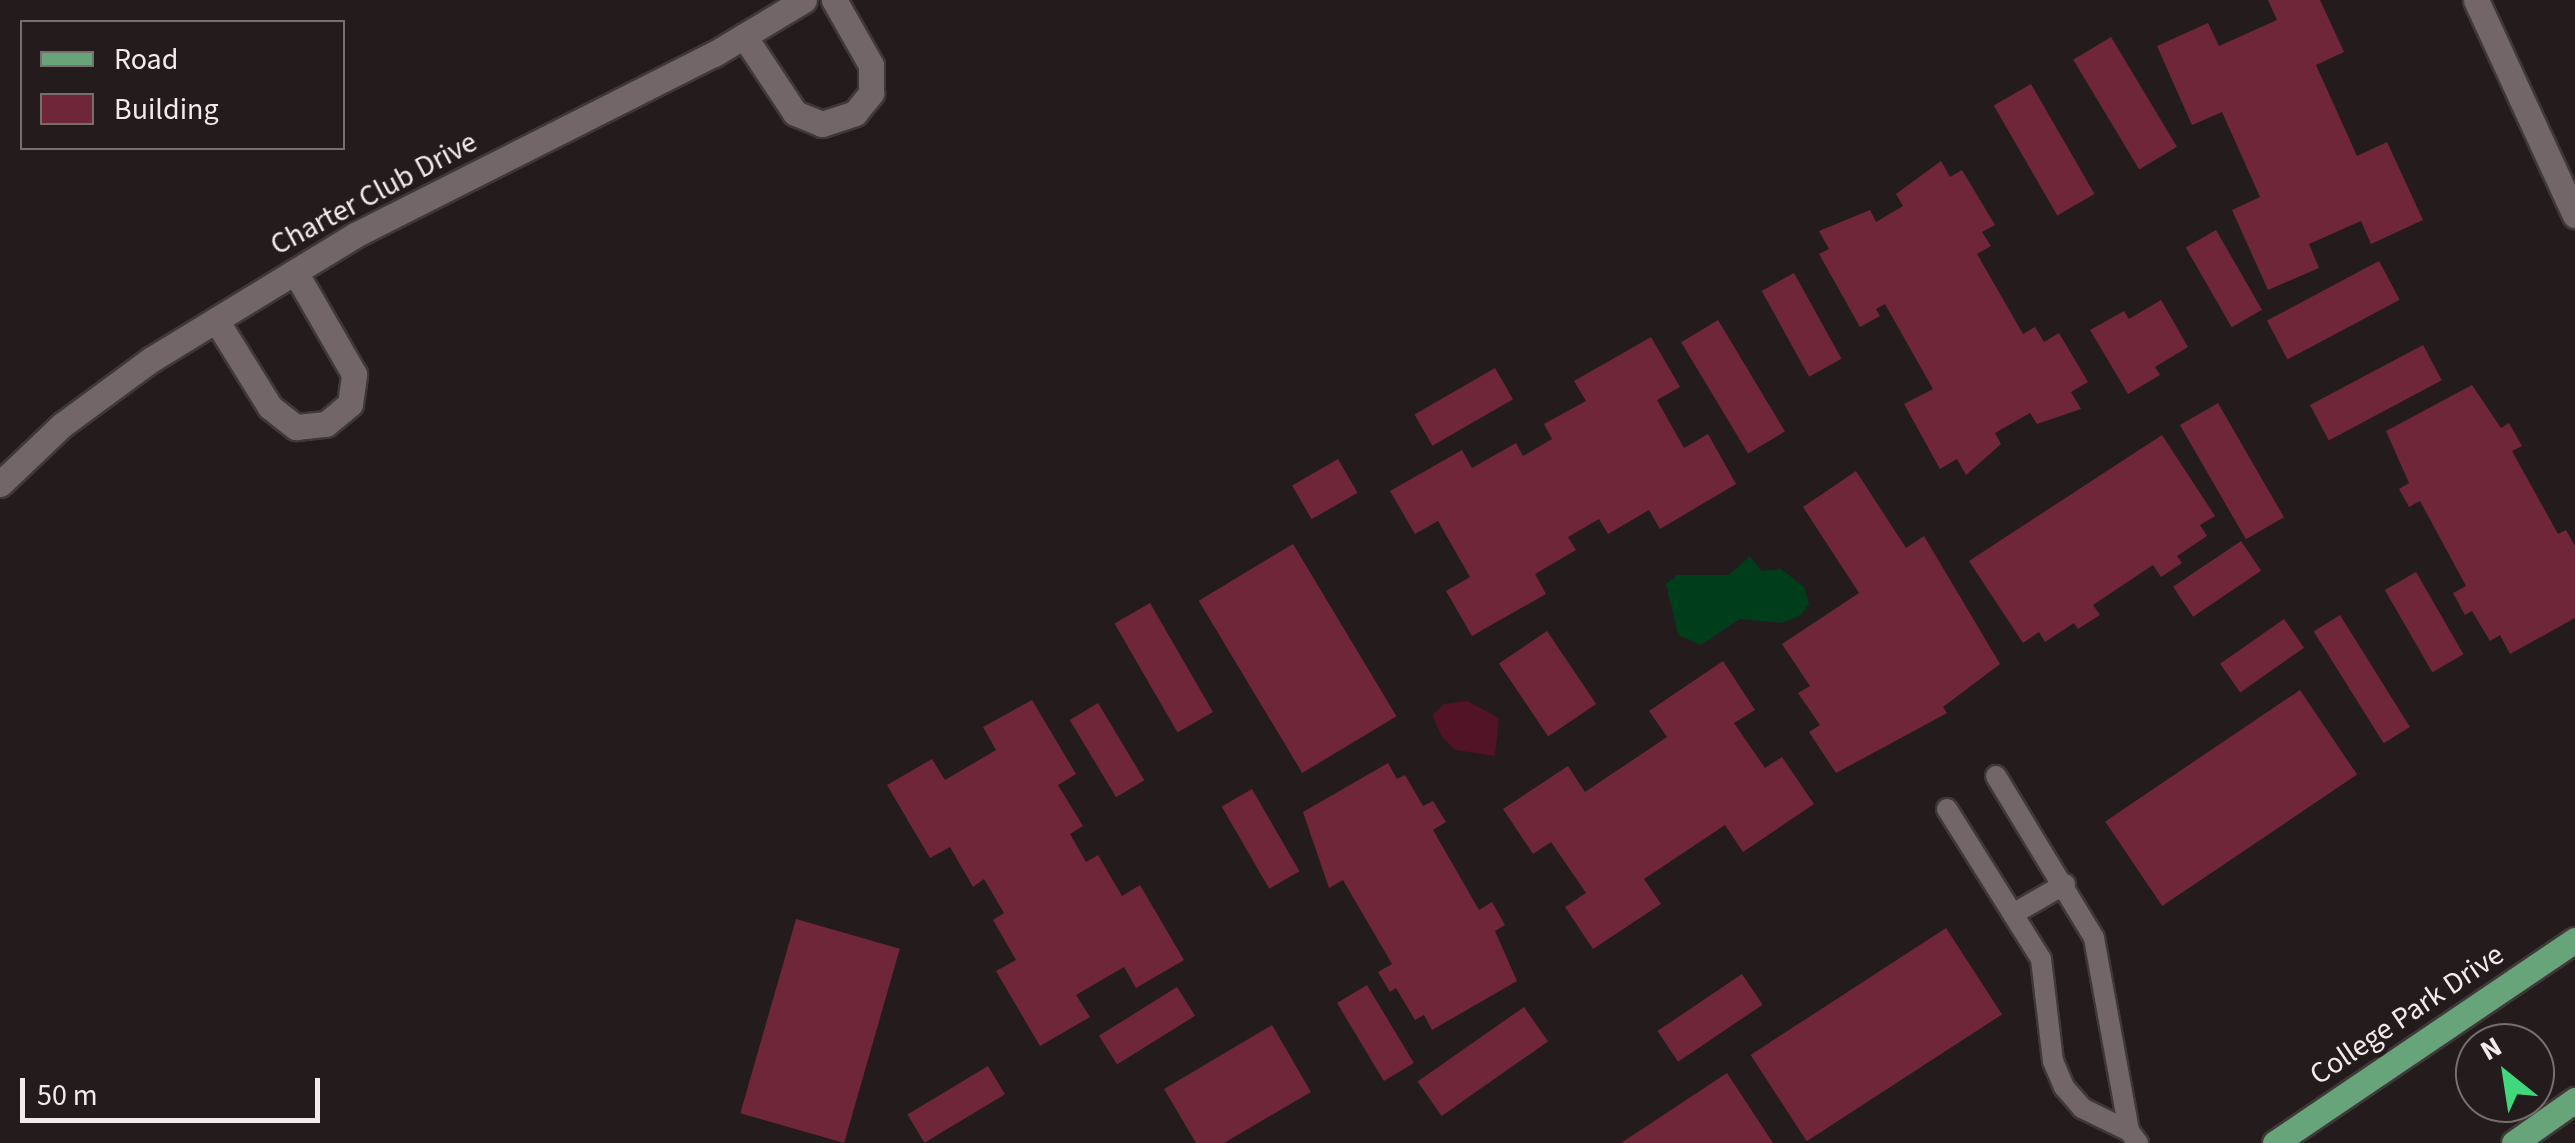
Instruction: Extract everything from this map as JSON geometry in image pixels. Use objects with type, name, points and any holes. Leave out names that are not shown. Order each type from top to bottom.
[{"type":"main road","name":"College Park Drive","points":[[2274,1143],[2575,940]]},
{"type":"main road","points":[[2514,1143],[2575,1100]]},
{"type":"street","name":"Charter Club Drive","points":[[0,484],[77,414],[295,272],[744,36],[804,0]]},
{"type":"street","points":[[744,36],[795,113],[822,124],[855,112],[870,93],[870,65],[834,0]]},
{"type":"street","points":[[2476,0],[2575,215]]},
{"type":"street","points":[[216,320],[270,407],[296,428],[326,424],[350,404],[354,374],[295,272]]},
{"type":"lane","points":[[1996,776],[2065,884],[2094,938],[2134,1137]]},
{"type":"lane","points":[[1946,809],[2041,959],[2053,1061],[2064,1087],[2082,1108],[2134,1137]]},
{"type":"lane","points":[[2013,914],[2065,884]]},
{"type":"shaded area","points":[[1750,556],[1762,571],[1781,569],[1804,587],[1809,604],[1801,615],[1782,623],[1740,619],[1701,645],[1678,635],[1666,584],[1677,575],[1729,575]]},
{"type":"shaded area","points":[[1467,701],[1499,718],[1495,756],[1455,750],[1442,737],[1432,715],[1444,704]]},
{"type":"building","points":[[2268,0],[2320,0],[2344,52],[2316,65],[2357,156],[2387,142],[2423,220],[2371,244],[2361,221],[2309,244],[2319,268],[2268,290],[2232,210],[2260,197],[2222,112],[2192,125],[2157,46],[2208,23],[2219,46],[2277,20]]},
{"type":"building","points":[[2111,37],[2177,147],[2139,169],[2073,60]]},
{"type":"building","points":[[2031,84],[2094,194],[2057,215],[1994,106]]},
{"type":"building","points":[[1941,161],[1950,177],[1962,170],[1995,225],[1982,232],[1991,246],[1977,254],[2023,334],[2035,327],[2044,342],[2059,333],[2088,382],[2071,392],[2081,409],[2037,424],[2030,413],[1995,433],[2001,444],[1966,475],[1957,459],[1940,469],[1904,404],[1933,389],[1885,304],[1876,309],[1880,316],[1860,327],[1819,254],[1829,249],[1819,231],[1870,210],[1876,222],[1903,206],[1896,194]]},
{"type":"building","points":[[2216,230],[2262,310],[2232,327],[2186,248]]},
{"type":"building","points":[[2379,261],[2400,300],[2288,359],[2267,321]]},
{"type":"building","points":[[1794,273],[1842,359],[1809,377],[1762,291]]},
{"type":"building","points":[[2161,300],[2188,347],[2155,367],[2160,375],[2128,394],[2090,330],[2124,311],[2129,319]]},
{"type":"building","points":[[1718,320],[1785,431],[1748,454],[1681,342]]},
{"type":"building","points":[[1651,337],[1680,387],[1657,400],[1684,448],[1708,434],[1736,484],[1660,529],[1649,510],[1608,534],[1599,519],[1568,537],[1576,550],[1535,574],[1546,594],[1472,636],[1446,591],[1470,577],[1438,521],[1415,534],[1390,491],[1462,450],[1472,468],[1516,443],[1523,456],[1552,439],[1544,424],[1586,401],[1574,381]]},
{"type":"building","points":[[2423,345],[2442,380],[2329,440],[2310,405]]},
{"type":"building","points":[[1495,368],[1513,399],[1432,446],[1414,414]]},
{"type":"building","points":[[2472,385],[2501,428],[2509,423],[2522,446],[2512,451],[2558,534],[2566,530],[2575,546],[2575,618],[2510,654],[2500,635],[2490,641],[2472,611],[2465,615],[2453,593],[2466,586],[2420,501],[2409,507],[2399,489],[2409,483],[2386,431]]},
{"type":"building","points":[[2218,403],[2284,517],[2246,539],[2180,425]]},
{"type":"building","points":[[2162,435],[2215,516],[2200,525],[2207,536],[2177,556],[2182,563],[2161,577],[2153,565],[2093,605],[2100,615],[2078,629],[2074,623],[2045,642],[2039,632],[2023,643],[1969,561]]},
{"type":"building","points":[[1338,459],[1358,493],[1312,519],[1292,486]]},
{"type":"building","points":[[1856,471],[1906,548],[1924,536],[2000,664],[1943,707],[1947,713],[1836,773],[1809,732],[1820,725],[1798,693],[1810,686],[1782,644],[1859,593],[1803,507]]},
{"type":"building","points":[[2241,541],[2261,571],[2193,617],[2173,587]]},
{"type":"building","points":[[1293,544],[1397,716],[1302,773],[1199,601]]},
{"type":"building","points":[[2416,572],[2464,654],[2432,672],[2385,590]]},
{"type":"building","points":[[1150,603],[1213,712],[1177,733],[1114,624]]},
{"type":"building","points":[[2340,615],[2410,727],[2384,743],[2314,631]]},
{"type":"building","points":[[2284,619],[2304,648],[2240,692],[2220,664]]},
{"type":"building","points":[[1547,631],[1596,704],[1548,736],[1499,663]]},
{"type":"building","points":[[1723,661],[1755,710],[1734,723],[1765,768],[1782,757],[1814,804],[1743,852],[1725,825],[1644,879],[1661,904],[1593,949],[1565,907],[1586,893],[1551,842],[1533,854],[1503,809],[1568,766],[1585,792],[1667,737],[1649,711]]},
{"type":"building","points":[[2300,690],[2357,775],[2162,906],[2105,821]]},
{"type":"building","points":[[1032,700],[1076,774],[1058,785],[1083,826],[1070,834],[1086,862],[1098,855],[1122,896],[1140,885],[1184,960],[1136,988],[1124,967],[1076,995],[1090,1017],[1040,1046],[996,971],[1016,960],[993,920],[1004,913],[984,879],[973,887],[950,847],[930,858],[887,785],[932,759],[945,780],[996,750],[983,727]]},
{"type":"building","points":[[1098,703],[1144,780],[1116,797],[1070,720]]},
{"type":"building","points":[[1388,763],[1397,779],[1405,775],[1423,806],[1433,801],[1446,822],[1433,830],[1479,910],[1492,902],[1505,925],[1495,931],[1517,981],[1432,1030],[1424,1015],[1415,1020],[1396,988],[1390,992],[1378,972],[1392,964],[1343,880],[1329,888],[1303,812]]},
{"type":"building","points":[[1252,789],[1300,871],[1269,889],[1222,806]]},
{"type":"building","points":[[796,919],[900,949],[844,1143],[740,1113]]},
{"type":"building","points":[[1946,928],[2002,1014],[1807,1141],[1751,1055]]},
{"type":"building","points":[[1742,974],[1763,1005],[1678,1062],[1657,1031]]},
{"type":"building","points":[[1367,985],[1414,1063],[1384,1081],[1337,1003]]},
{"type":"building","points":[[1177,987],[1195,1016],[1117,1065],[1099,1036]]},
{"type":"building","points":[[1524,1007],[1548,1041],[1442,1116],[1418,1082]]},
{"type":"building","points":[[1272,1025],[1311,1092],[1224,1143],[1196,1143],[1164,1089]]},
{"type":"building","points":[[988,1066],[1005,1094],[924,1143],[907,1114]]},
{"type":"building","points":[[1727,1073],[1773,1143],[1621,1143]]}]
